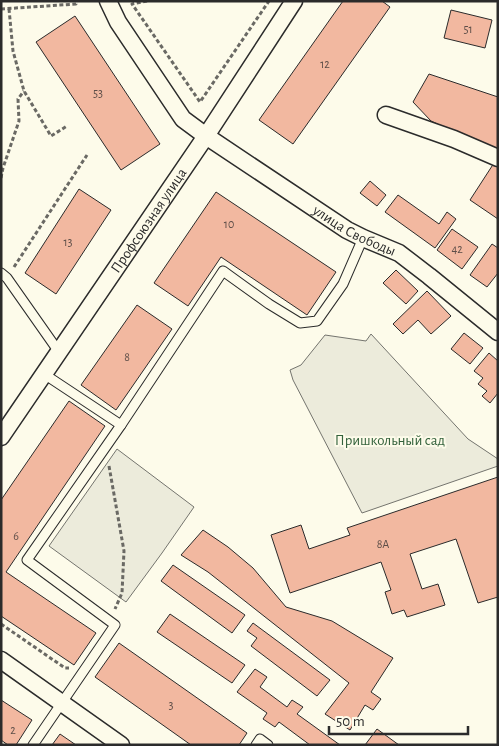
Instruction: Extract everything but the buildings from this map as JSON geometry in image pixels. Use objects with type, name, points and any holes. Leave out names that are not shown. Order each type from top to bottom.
[{"type":"street","name":"улица Свободы","points":[[108,1],[118,22],[182,119],[347,230],[399,253],[498,332]]},
{"type":"street","name":"Профсоюзная улица","points":[[1,437],[206,136],[291,3]]},
{"type":"street","points":[[386,115],[454,139],[498,158]]},
{"type":"street","points":[[1,660],[120,745]]},
{"type":"lane","points":[[33,745],[115,625],[27,560],[121,425],[223,271],[269,304],[300,323],[317,321],[343,284],[363,238]]},
{"type":"lane","points":[[4,276],[59,352]]},
{"type":"lane","points":[[44,374],[121,425]]},
{"type":"lane","points":[[256,745],[260,739],[268,745]]},
{"type":"path","points":[[1,10],[76,4],[76,1]]},
{"type":"path","points":[[147,1],[132,4],[200,102],[269,1]]},
{"type":"path","points":[[9,9],[13,51],[24,91],[51,136],[67,126]]},
{"type":"path","points":[[1,178],[19,121],[18,99],[24,91]]},
{"type":"path","points":[[4,276],[87,155]]},
{"type":"path","points":[[106,447],[124,551],[122,592],[109,621]]},
{"type":"path","points":[[1,624],[65,668],[84,670]]},
{"type":"green space","name":"Пришкольный сад","points":[[371,334],[468,439],[498,459],[498,466],[362,513],[293,380],[290,370],[301,365],[325,335],[366,341]]},
{"type":"green space","points":[[117,449],[194,507],[126,602],[49,546]]}]
